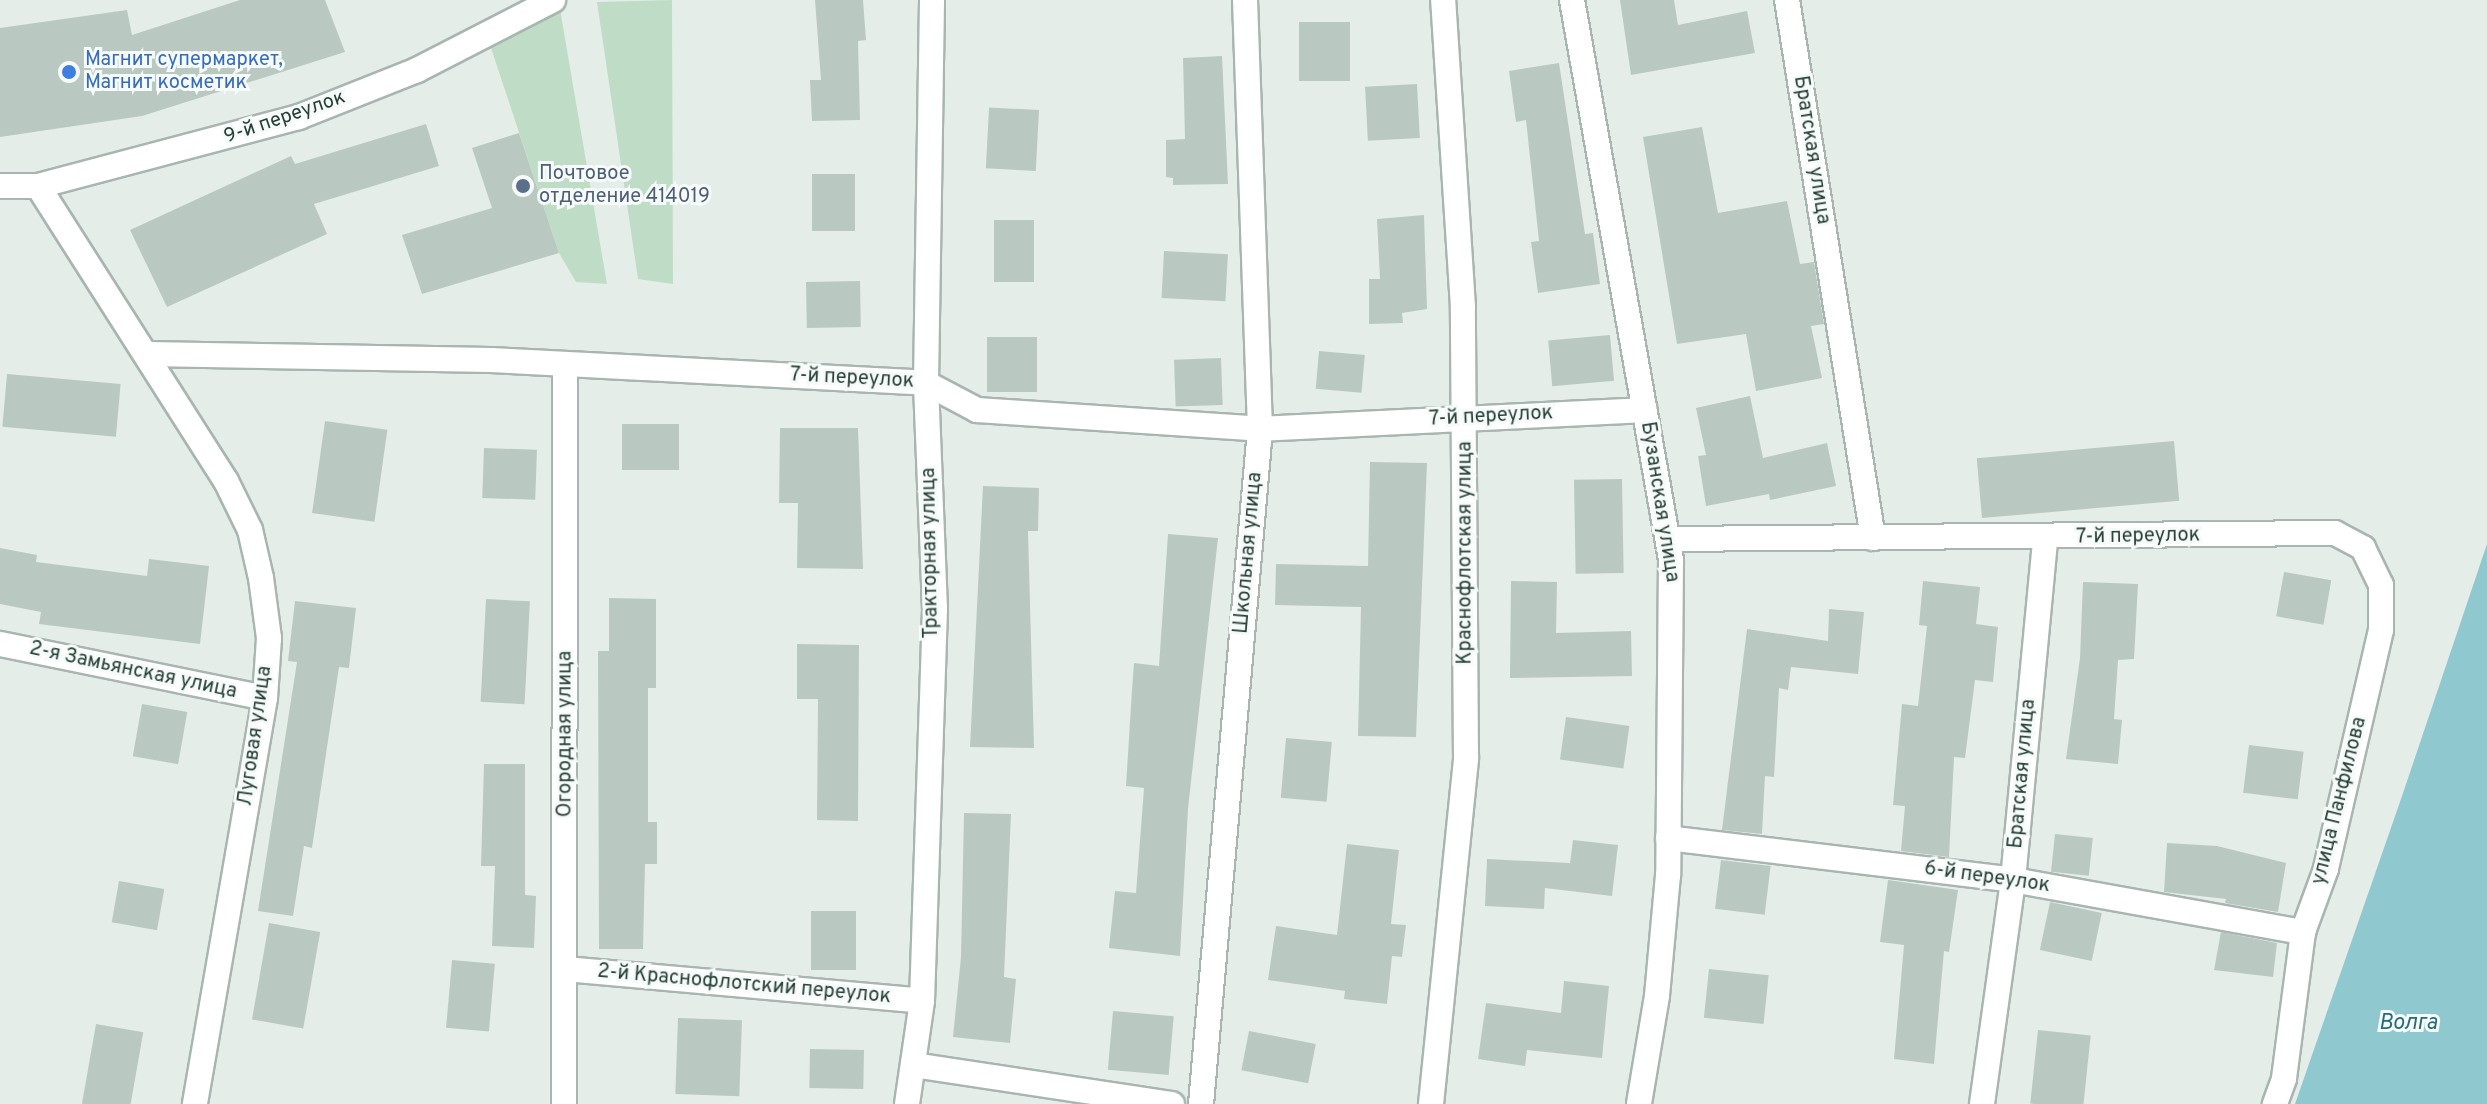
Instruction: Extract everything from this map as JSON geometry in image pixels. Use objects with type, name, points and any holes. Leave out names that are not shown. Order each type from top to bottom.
[{"type":"street","name":"Тракторная улица","points":[[907,1104],[922,1001],[935,609],[926,383],[932,0]]},
{"type":"street","name":"Школьная улица","points":[[1201,1104],[1260,429],[1245,0]]},
{"type":"street","name":"Краснофлотская улица","points":[[1431,1104],[1466,759],[1463,307],[1443,0]]},
{"type":"street","name":"Бузанская улица","points":[[1572,0],[1669,539],[1673,619],[1668,838],[1657,996],[1639,1104]]},
{"type":"street","name":"Братская улица","points":[[1787,0],[1873,538]]},
{"type":"street","name":"9-й переулок","points":[[0,186],[38,186],[299,117],[417,70],[540,2]]},
{"type":"street","name":"Луговая улица","points":[[38,186],[226,481],[250,530],[269,638],[265,698],[195,1104]]},
{"type":"street","name":"7-й переулок","points":[[147,354],[565,364],[926,383],[977,410],[1260,429],[1645,410]]},
{"type":"street","name":"Огородная улица","points":[[564,1104],[565,364]]},
{"type":"street","name":"7-й переулок","points":[[1669,539],[2045,539],[2335,533],[2363,548]]},
{"type":"street","name":"Братская улица","points":[[1982,1104],[2013,880],[2045,539]]},
{"type":"street","name":"улица Панфилова","points":[[2275,1104],[2284,1079],[2303,932],[2326,869],[2381,630],[2381,585],[2363,548]]},
{"type":"street","name":"2-я Замьянская улица","points":[[0,644],[265,698]]},
{"type":"street","name":"6-й переулок","points":[[1668,838],[2013,880],[2303,932]]},
{"type":"street","name":"2-й Краснофлотский переулок","points":[[566,969],[922,1001]]},
{"type":"street","points":[[913,1065],[1172,1104]]},
{"type":"green space","points":[[672,0],[673,284],[638,279],[597,2]]},
{"type":"green space","points":[[560,9],[607,284],[576,282],[559,253],[484,27]]},
{"type":"water","name":"Волга","points":[[2487,544],[2487,1104],[2295,1104],[2401,799]]},
{"type":"building","points":[[240,0],[325,0],[345,52],[142,116],[0,137],[0,28],[127,10],[132,35]]},
{"type":"building","points":[[815,0],[863,0],[866,40],[858,41],[860,120],[812,121],[810,80],[821,80]]},
{"type":"building","points":[[1620,0],[1674,0],[1678,25],[1747,11],[1755,53],[1631,75]]},
{"type":"building","points":[[1299,22],[1350,22],[1350,81],[1299,81]]},
{"type":"building","points":[[1222,56],[1228,184],[1173,185],[1173,178],[1166,177],[1166,140],[1185,139],[1183,58]]},
{"type":"building","points":[[1559,63],[1585,234],[1593,233],[1600,284],[1538,293],[1531,242],[1539,241],[1526,120],[1516,122],[1509,71]]},
{"type":"building","points":[[1417,84],[1420,138],[1368,141],[1365,87]]},
{"type":"building","points":[[989,107],[1039,110],[1036,171],[986,168]]},
{"type":"building","points":[[426,124],[439,166],[314,204],[327,234],[167,307],[130,230],[291,156],[295,164]]},
{"type":"building","points":[[1702,127],[1718,213],[1787,201],[1800,264],[1814,262],[1824,324],[1811,326],[1822,378],[1756,391],[1746,334],[1677,344],[1643,137]]},
{"type":"building","points":[[519,133],[559,253],[422,294],[402,235],[492,208],[472,148]]},
{"type":"building","points":[[812,174],[855,174],[855,231],[812,231]]},
{"type":"building","points":[[1424,215],[1427,309],[1402,313],[1403,323],[1369,324],[1369,279],[1380,279],[1377,219]]},
{"type":"building","points":[[994,220],[1034,220],[1034,282],[994,282]]},
{"type":"building","points":[[1164,251],[1228,254],[1225,301],[1162,298]]},
{"type":"building","points":[[860,281],[861,327],[807,328],[806,282]]},
{"type":"building","points":[[1610,335],[1614,381],[1552,386],[1548,340]]},
{"type":"building","points":[[987,337],[1037,337],[1037,392],[987,392]]},
{"type":"building","points":[[1319,351],[1365,355],[1362,393],[1316,389]]},
{"type":"building","points":[[1221,358],[1223,405],[1176,407],[1174,360]]},
{"type":"building","points":[[7,374],[121,384],[116,437],[2,427]]},
{"type":"building","points":[[1750,396],[1763,458],[1827,443],[1836,486],[1770,500],[1769,494],[1706,506],[1698,456],[1706,455],[1696,408]]},
{"type":"building","points":[[325,421],[387,430],[374,522],[312,513]]},
{"type":"building","points":[[622,424],[679,424],[679,470],[622,470]]},
{"type":"building","points":[[780,428],[858,428],[863,569],[797,568],[798,503],[779,503]]},
{"type":"building","points":[[2174,441],[2179,501],[1982,518],[1977,458]]},
{"type":"building","points":[[484,448],[537,450],[535,500],[482,498]]},
{"type":"building","points":[[1370,462],[1427,463],[1416,737],[1358,736],[1361,607],[1275,605],[1276,564],[1368,566]]},
{"type":"building","points":[[1622,479],[1624,573],[1576,574],[1574,480]]},
{"type":"building","points":[[983,486],[1039,488],[1038,531],[1028,531],[1034,748],[970,747]]},
{"type":"building","points":[[1168,534],[1218,538],[1188,809],[1180,956],[1109,948],[1115,891],[1136,893],[1144,788],[1126,786],[1134,663],[1159,666]]},
{"type":"building","points":[[0,548],[37,555],[36,562],[147,576],[149,559],[209,566],[200,644],[39,624],[41,612],[0,604]]},
{"type":"building","points":[[2284,572],[2331,580],[2323,625],[2276,616]]},
{"type":"building","points":[[1511,581],[1557,582],[1556,633],[1631,631],[1632,676],[1510,678]]},
{"type":"building","points":[[1923,581],[1980,587],[1976,624],[1998,627],[1993,682],[1975,680],[1965,758],[1954,757],[1949,857],[1901,851],[1905,806],[1893,805],[1902,704],[1918,706],[1927,626],[1919,625]]},
{"type":"building","points":[[2083,582],[2138,584],[2134,659],[2118,660],[2114,719],[2122,720],[2118,764],[2066,759],[2080,658]]},
{"type":"building","points":[[609,598],[656,599],[656,688],[648,688],[648,822],[657,822],[657,864],[645,864],[643,949],[599,949],[598,651],[609,651]]},
{"type":"building","points":[[486,599],[530,601],[525,704],[481,702]]},
{"type":"building","points":[[295,601],[356,608],[349,668],[339,667],[312,848],[304,846],[293,916],[258,911],[297,662],[288,661]]},
{"type":"building","points":[[1829,609],[1864,612],[1858,674],[1791,667],[1788,690],[1779,688],[1774,777],[1765,776],[1762,834],[1722,830],[1747,629],[1828,641]]},
{"type":"building","points":[[797,644],[859,645],[858,821],[817,820],[818,699],[797,699]]},
{"type":"building","points":[[142,704],[187,712],[178,764],[133,756]]},
{"type":"building","points":[[1566,717],[1629,726],[1623,768],[1560,760]]},
{"type":"building","points":[[1286,738],[1332,742],[1327,802],[1281,798]]},
{"type":"building","points":[[2249,745],[2304,752],[2298,799],[2243,793]]},
{"type":"building","points":[[484,764],[525,764],[525,895],[536,896],[534,948],[492,946],[495,866],[481,866]]},
{"type":"building","points":[[964,813],[1011,814],[1004,977],[1016,979],[1010,1043],[953,1037],[961,957]]},
{"type":"building","points":[[2055,834],[2093,838],[2089,876],[2051,872]]},
{"type":"building","points":[[1573,840],[1618,845],[1612,896],[1545,888],[1544,909],[1485,906],[1487,859],[1570,863]]},
{"type":"building","points":[[2167,843],[2217,846],[2286,863],[2278,912],[2225,903],[2226,899],[2164,892]]},
{"type":"building","points":[[1347,844],[1399,850],[1391,924],[1406,925],[1402,957],[1392,956],[1387,1004],[1344,999],[1345,991],[1268,980],[1276,926],[1337,935]]},
{"type":"building","points":[[1721,860],[1771,866],[1765,915],[1715,909]]},
{"type":"building","points":[[1888,880],[1958,890],[1949,952],[1944,951],[1934,1064],[1894,1059],[1904,945],[1880,942]]},
{"type":"building","points":[[119,881],[164,889],[157,930],[112,922]]},
{"type":"building","points":[[2050,902],[2102,913],[2092,961],[2040,950]]},
{"type":"building","points":[[811,911],[856,911],[856,970],[811,970]]},
{"type":"building","points":[[269,923],[320,932],[303,1029],[252,1020]]},
{"type":"building","points":[[2221,932],[2277,943],[2273,977],[2214,970]]},
{"type":"building","points":[[452,960],[495,964],[489,1031],[446,1028]]},
{"type":"building","points":[[1709,969],[1769,975],[1764,1024],[1704,1018]]},
{"type":"building","points":[[1564,981],[1609,986],[1602,1058],[1527,1050],[1525,1066],[1478,1059],[1486,1003],[1561,1013]]},
{"type":"building","points":[[1113,1011],[1174,1016],[1169,1075],[1108,1070]]},
{"type":"building","points":[[678,1018],[742,1020],[739,1096],[675,1094]]},
{"type":"building","points":[[96,1024],[143,1032],[131,1104],[82,1104]]},
{"type":"building","points":[[2038,1030],[2091,1036],[2084,1104],[2030,1104]]},
{"type":"building","points":[[1249,1031],[1316,1044],[1308,1083],[1241,1070]]},
{"type":"building","points":[[810,1049],[864,1050],[863,1089],[809,1088]]},
{"type":"place","name":"Магнит супермаркет, Магнит косметик","points":[[69,72]]},
{"type":"place","name":"Почтовое отделение 414019","points":[[523,186]]}]
